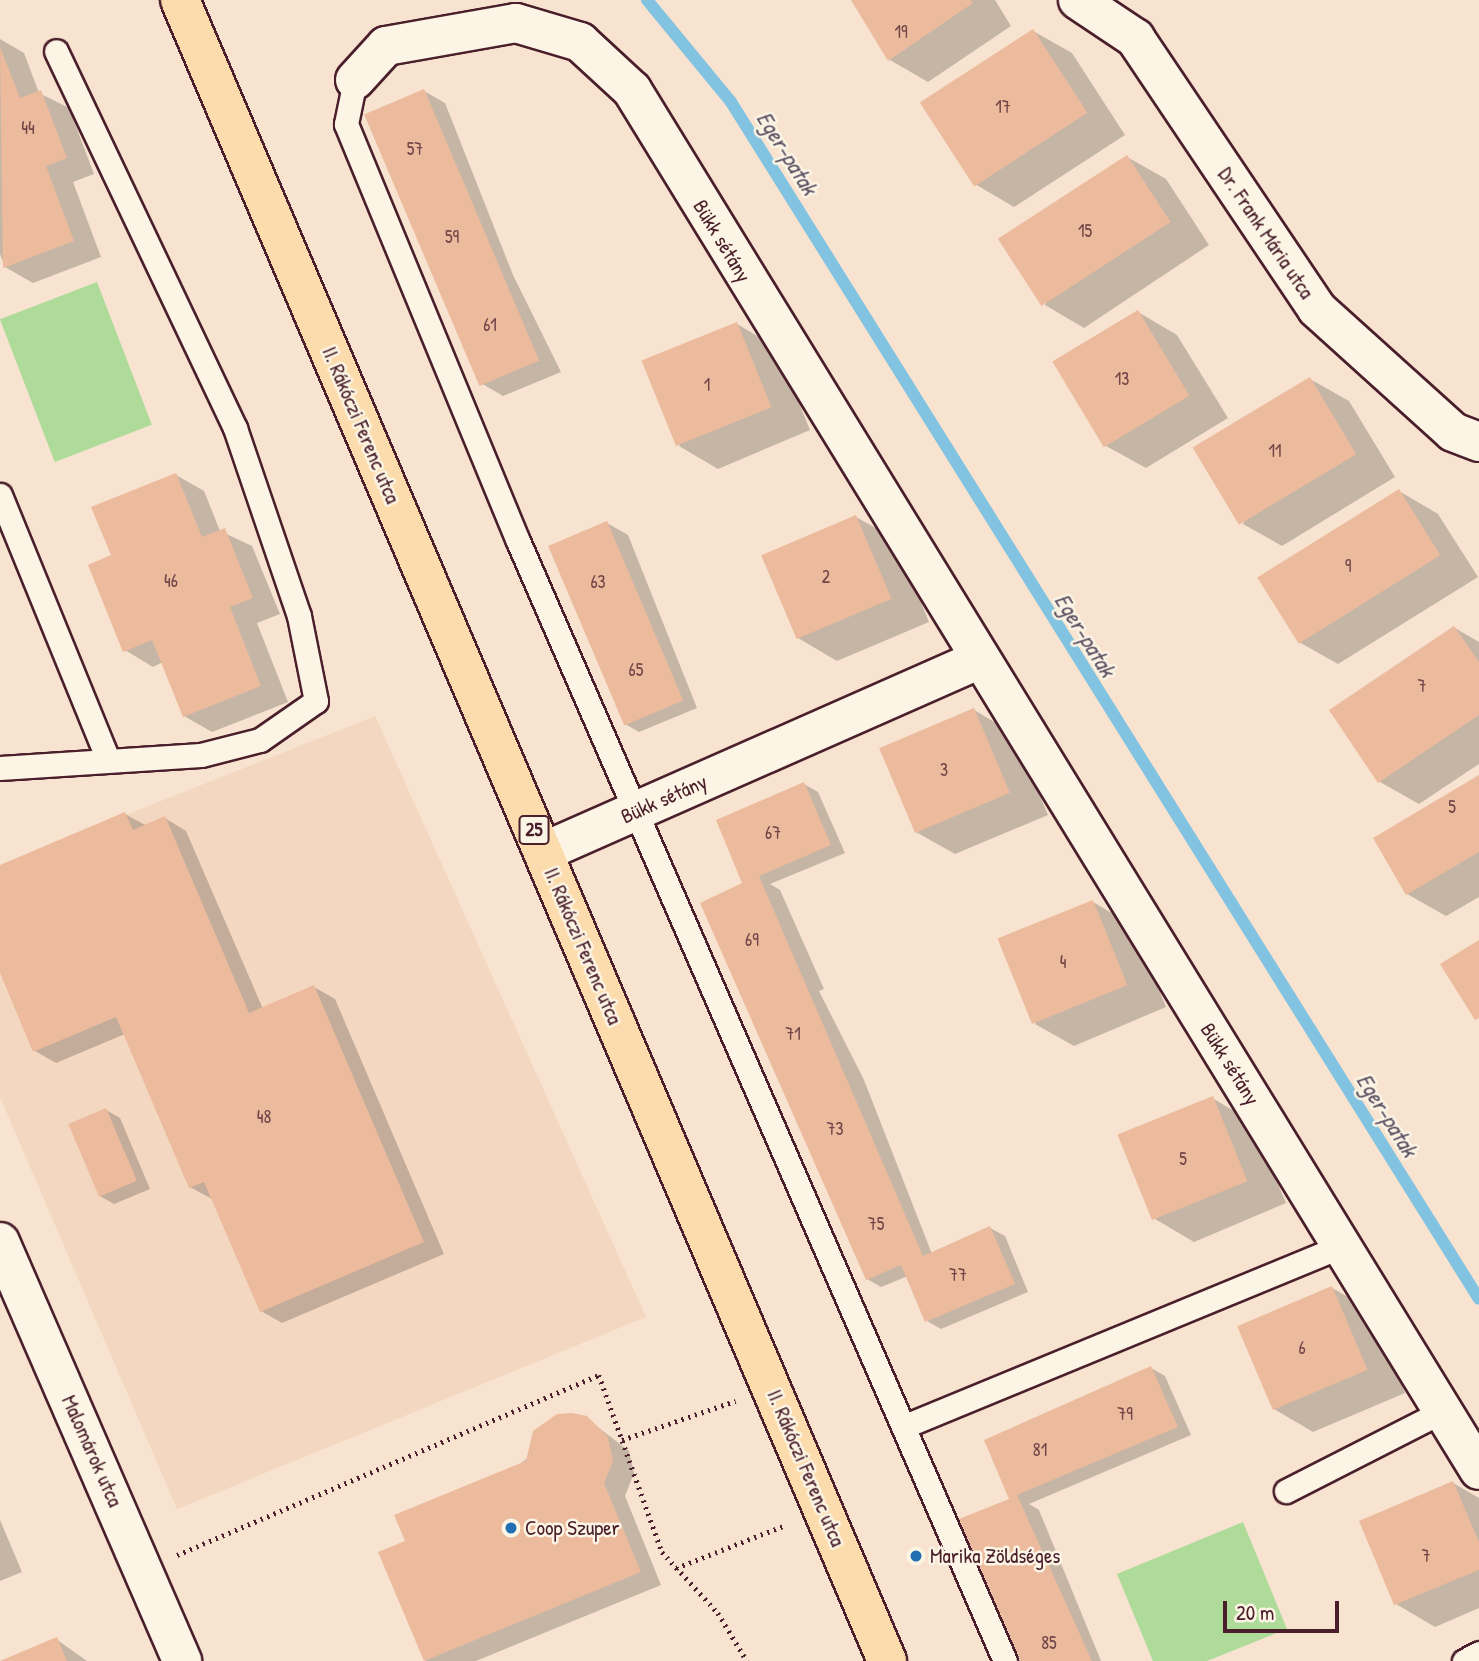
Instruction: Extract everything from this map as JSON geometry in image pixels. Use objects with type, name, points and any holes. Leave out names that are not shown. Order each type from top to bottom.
[{"type":"main road","name":"II. Rákóczi Ferenc utca","points":[[180,0],[887,1661]]},
{"type":"street","name":"Dr. Frank Mária utca","points":[[1078,0],[1135,38],[1317,309],[1453,432],[1479,442]]},
{"type":"street","name":"Bükk sétány","points":[[355,80],[386,46],[516,23],[580,42],[632,90],[977,661],[1343,1245],[1479,1470]]},
{"type":"street","name":"Bükk sétány","points":[[543,852],[977,661]]},
{"type":"street","name":"Malomárok utca","points":[[0,1242],[182,1661]]},
{"type":"lane","points":[[0,768],[107,757],[136,763],[260,740],[316,701],[299,616],[235,428],[56,51]]},
{"type":"lane","points":[[355,80],[346,124],[637,811],[905,1426],[1004,1661]]},
{"type":"lane","points":[[0,495],[107,757]]},
{"type":"lane","points":[[905,1426],[1343,1245]]},
{"type":"lane","points":[[1286,1491],[1443,1411]]},
{"type":"lane","points":[[1464,1661],[1479,1653]]},
{"type":"path","points":[[144,1569],[599,1375],[662,1552],[718,1613],[747,1661]]},
{"type":"path","points":[[622,1440],[772,1388]]},
{"type":"path","points":[[676,1568],[824,1509]]},
{"type":"shaded area","points":[[375,716],[646,1317],[177,1509],[0,1097],[0,865]]},
{"type":"green space","points":[[97,282],[152,425],[55,462],[0,319]]},
{"type":"green space","points":[[1243,1522],[1287,1629],[1207,1661],[1153,1661],[1117,1574]]},
{"type":"building","points":[[851,0],[971,0],[973,3],[888,61]]},
{"type":"building","points":[[1033,29],[1087,113],[974,186],[920,103]]},
{"type":"building","points":[[0,47],[20,98],[41,90],[67,158],[46,166],[74,241],[3,268]]},
{"type":"building","points":[[424,89],[539,361],[479,386],[364,114]]},
{"type":"building","points":[[1127,155],[1171,222],[1041,306],[998,239]]},
{"type":"building","points":[[1138,310],[1190,396],[1104,447],[1052,362]]},
{"type":"building","points":[[737,322],[771,407],[676,446],[642,361]]},
{"type":"building","points":[[1310,377],[1356,454],[1239,525],[1193,448]]},
{"type":"building","points":[[176,473],[202,537],[225,528],[253,598],[230,607],[261,686],[183,717],[152,640],[123,652],[88,565],[111,555],[91,507]]},
{"type":"building","points":[[1399,489],[1440,555],[1299,644],[1257,577]]},
{"type":"building","points":[[856,515],[892,599],[797,639],[761,555]]},
{"type":"building","points":[[607,521],[683,700],[624,726],[548,546]]},
{"type":"building","points":[[1454,626],[1479,662],[1479,715],[1378,783],[1329,710]]},
{"type":"building","points":[[974,708],[1010,793],[915,833],[879,748]]},
{"type":"building","points":[[1479,775],[1479,852],[1406,895],[1373,838]]},
{"type":"building","points":[[804,782],[831,845],[759,876],[923,1256],[990,1226],[1015,1284],[925,1322],[901,1265],[866,1280],[700,903],[742,883],[716,820]]},
{"type":"building","points":[[125,812],[133,830],[165,816],[249,1013],[314,985],[424,1242],[260,1312],[204,1182],[189,1188],[116,1017],[33,1052],[0,973],[0,865]]},
{"type":"building","points":[[1093,900],[1127,985],[1032,1024],[998,939]]},
{"type":"building","points":[[1479,940],[1479,1018],[1475,1020],[1440,964]]},
{"type":"building","points":[[1213,1096],[1247,1181],[1152,1220],[1118,1135]]},
{"type":"building","points":[[106,1108],[137,1181],[99,1197],[68,1124]]},
{"type":"building","points":[[1332,1286],[1368,1370],[1273,1410],[1237,1326]]},
{"type":"building","points":[[1151,1366],[1178,1427],[1017,1495],[1092,1661],[1021,1661],[959,1519],[1009,1499],[984,1440]]},
{"type":"building","name":"Coop Szuper","points":[[557,1414],[587,1416],[608,1437],[613,1461],[604,1483],[641,1572],[424,1661],[378,1552],[405,1541],[394,1515],[526,1461],[533,1431]]},
{"type":"building","points":[[1453,1481],[1479,1542],[1479,1570],[1394,1605],[1359,1521]]},
{"type":"building","points":[[57,1637],[67,1661],[0,1661]]},
{"type":"waterway","name":"Eger-patak","points":[[647,0],[731,102],[1479,1299]]},
{"type":"place","name":"Coop Szuper","points":[[511,1528]]},
{"type":"place","name":"Marika Zöldséges","points":[[916,1556]]}]
